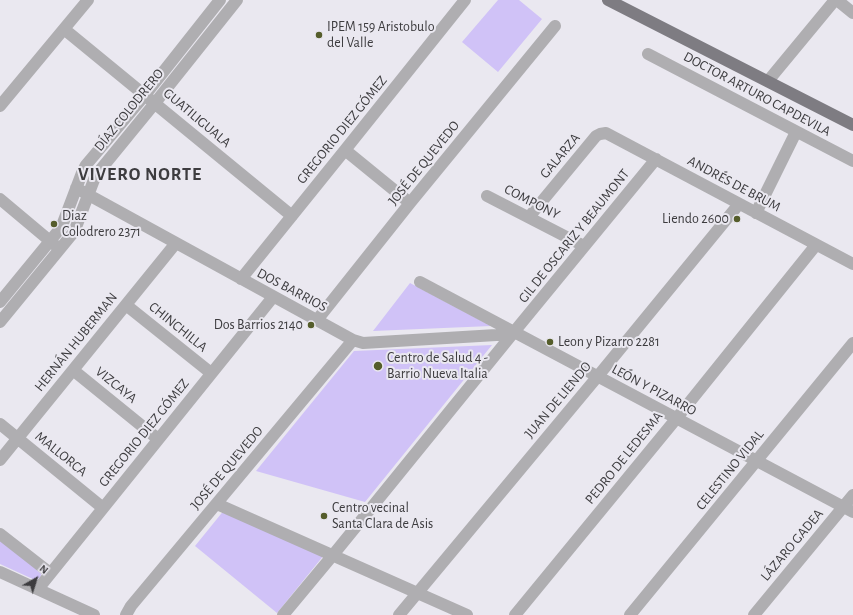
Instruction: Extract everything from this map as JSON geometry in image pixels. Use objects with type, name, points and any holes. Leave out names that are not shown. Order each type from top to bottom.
[{"type":"main road","points":[[608,0],[853,126]]},
{"type":"street","points":[[0,106],[88,0]]},
{"type":"street","name":"DÍAZ COLODRERO","points":[[0,302],[59,230],[86,165],[145,95],[220,0]]},
{"type":"street","name":"DÍAZ COLODRERO","points":[[0,322],[73,233],[95,177],[236,0]]},
{"type":"street","name":"GREGORIO DIEZ GÓMEZ","points":[[240,279],[465,0]]},
{"type":"street","points":[[768,82],[836,0],[853,13]]},
{"type":"street","name":"JOSÉ DE QUEVEDO","points":[[317,320],[410,203],[555,26]]},
{"type":"street","name":"GUATILIGUALA","points":[[64,29],[292,216]]},
{"type":"street","name":"DOCTOR ARTURO CAPDEVILA","points":[[648,54],[853,161]]},
{"type":"street","points":[[756,213],[796,132]]},
{"type":"street","name":"ANDRÉS DE BRUM","points":[[600,134],[606,133],[853,264]]},
{"type":"street","name":"GALARZA","points":[[529,217],[596,136],[600,134]]},
{"type":"street","points":[[345,150],[410,203]]},
{"type":"street","name":"GIL DE OSCARIZ Y BEAUMONT","points":[[283,615],[656,159]]},
{"type":"street","name":"DOS BARRIOS","points":[[76,188],[353,340],[363,343],[513,333]]},
{"type":"street","name":"COMPONY","points":[[487,196],[584,246]]},
{"type":"street","points":[[0,199],[60,249]]},
{"type":"street","name":"JUAN DE LIENDO","points":[[398,615],[598,376],[739,204]]},
{"type":"street","name":"HERNÁN HUBERMAN","points":[[0,460],[176,243]]},
{"type":"street","name":"PEDRO DE LEDESMA","points":[[514,615],[676,419],[816,245]]},
{"type":"street","name":"LEÓN Y PIZARRO","points":[[420,282],[513,333],[598,376],[848,510]]},
{"type":"street","name":"GREGORIO DIEZ GÓMEZ","points":[[38,589],[273,297]]},
{"type":"street","name":"CHINCHILLA","points":[[126,305],[211,373]]},
{"type":"street","name":"JOSÉ DE QUEVEDO","points":[[126,615],[131,606],[353,340]]},
{"type":"street","name":"CELESTINO VIDAL","points":[[630,615],[853,343]]},
{"type":"street","name":"VIZCAYA","points":[[73,370],[158,439]]},
{"type":"street","name":"MALLORCA","points":[[0,424],[103,508]]},
{"type":"street","name":"LÁZARO GADEA","points":[[754,615],[848,510],[853,495]]},
{"type":"street","points":[[217,504],[467,615]]},
{"type":"street","points":[[0,534],[50,573]]},
{"type":"street","points":[[0,572],[94,615]]},
{"type":"shaded area","points":[[498,0],[519,0],[542,19],[498,72],[462,42]]},
{"type":"shaded area","points":[[410,283],[491,326],[373,331]]},
{"type":"shaded area","points":[[492,345],[365,502],[256,471],[354,351]]},
{"type":"shaded area","points":[[225,509],[324,555],[277,613],[195,546]]},
{"type":"shaded area","points":[[0,538],[41,572],[40,578],[35,580],[0,564]]},
{"type":"place","name":"IPEM 159 Aristobulo del Valle","points":[[319,35]]},
{"type":"place","name":"Liendo 2600","points":[[737,219]]},
{"type":"place","name":"Diaz Colodrero 2371","points":[[54,224]]},
{"type":"place","name":"Dos Barrios 2140","points":[[311,325]]},
{"type":"place","name":"Leon y Pizarro 2281","points":[[550,342]]},
{"type":"place","name":"Centro de Salud 4 - Barrio Nueva Italia","points":[[378,366]]},
{"type":"place","name":"Centro vecinal Santa Clara de Asis","points":[[324,516]]},
{"type":"district","name":"VIVERO NORTE","points":[[140,175]]}]
